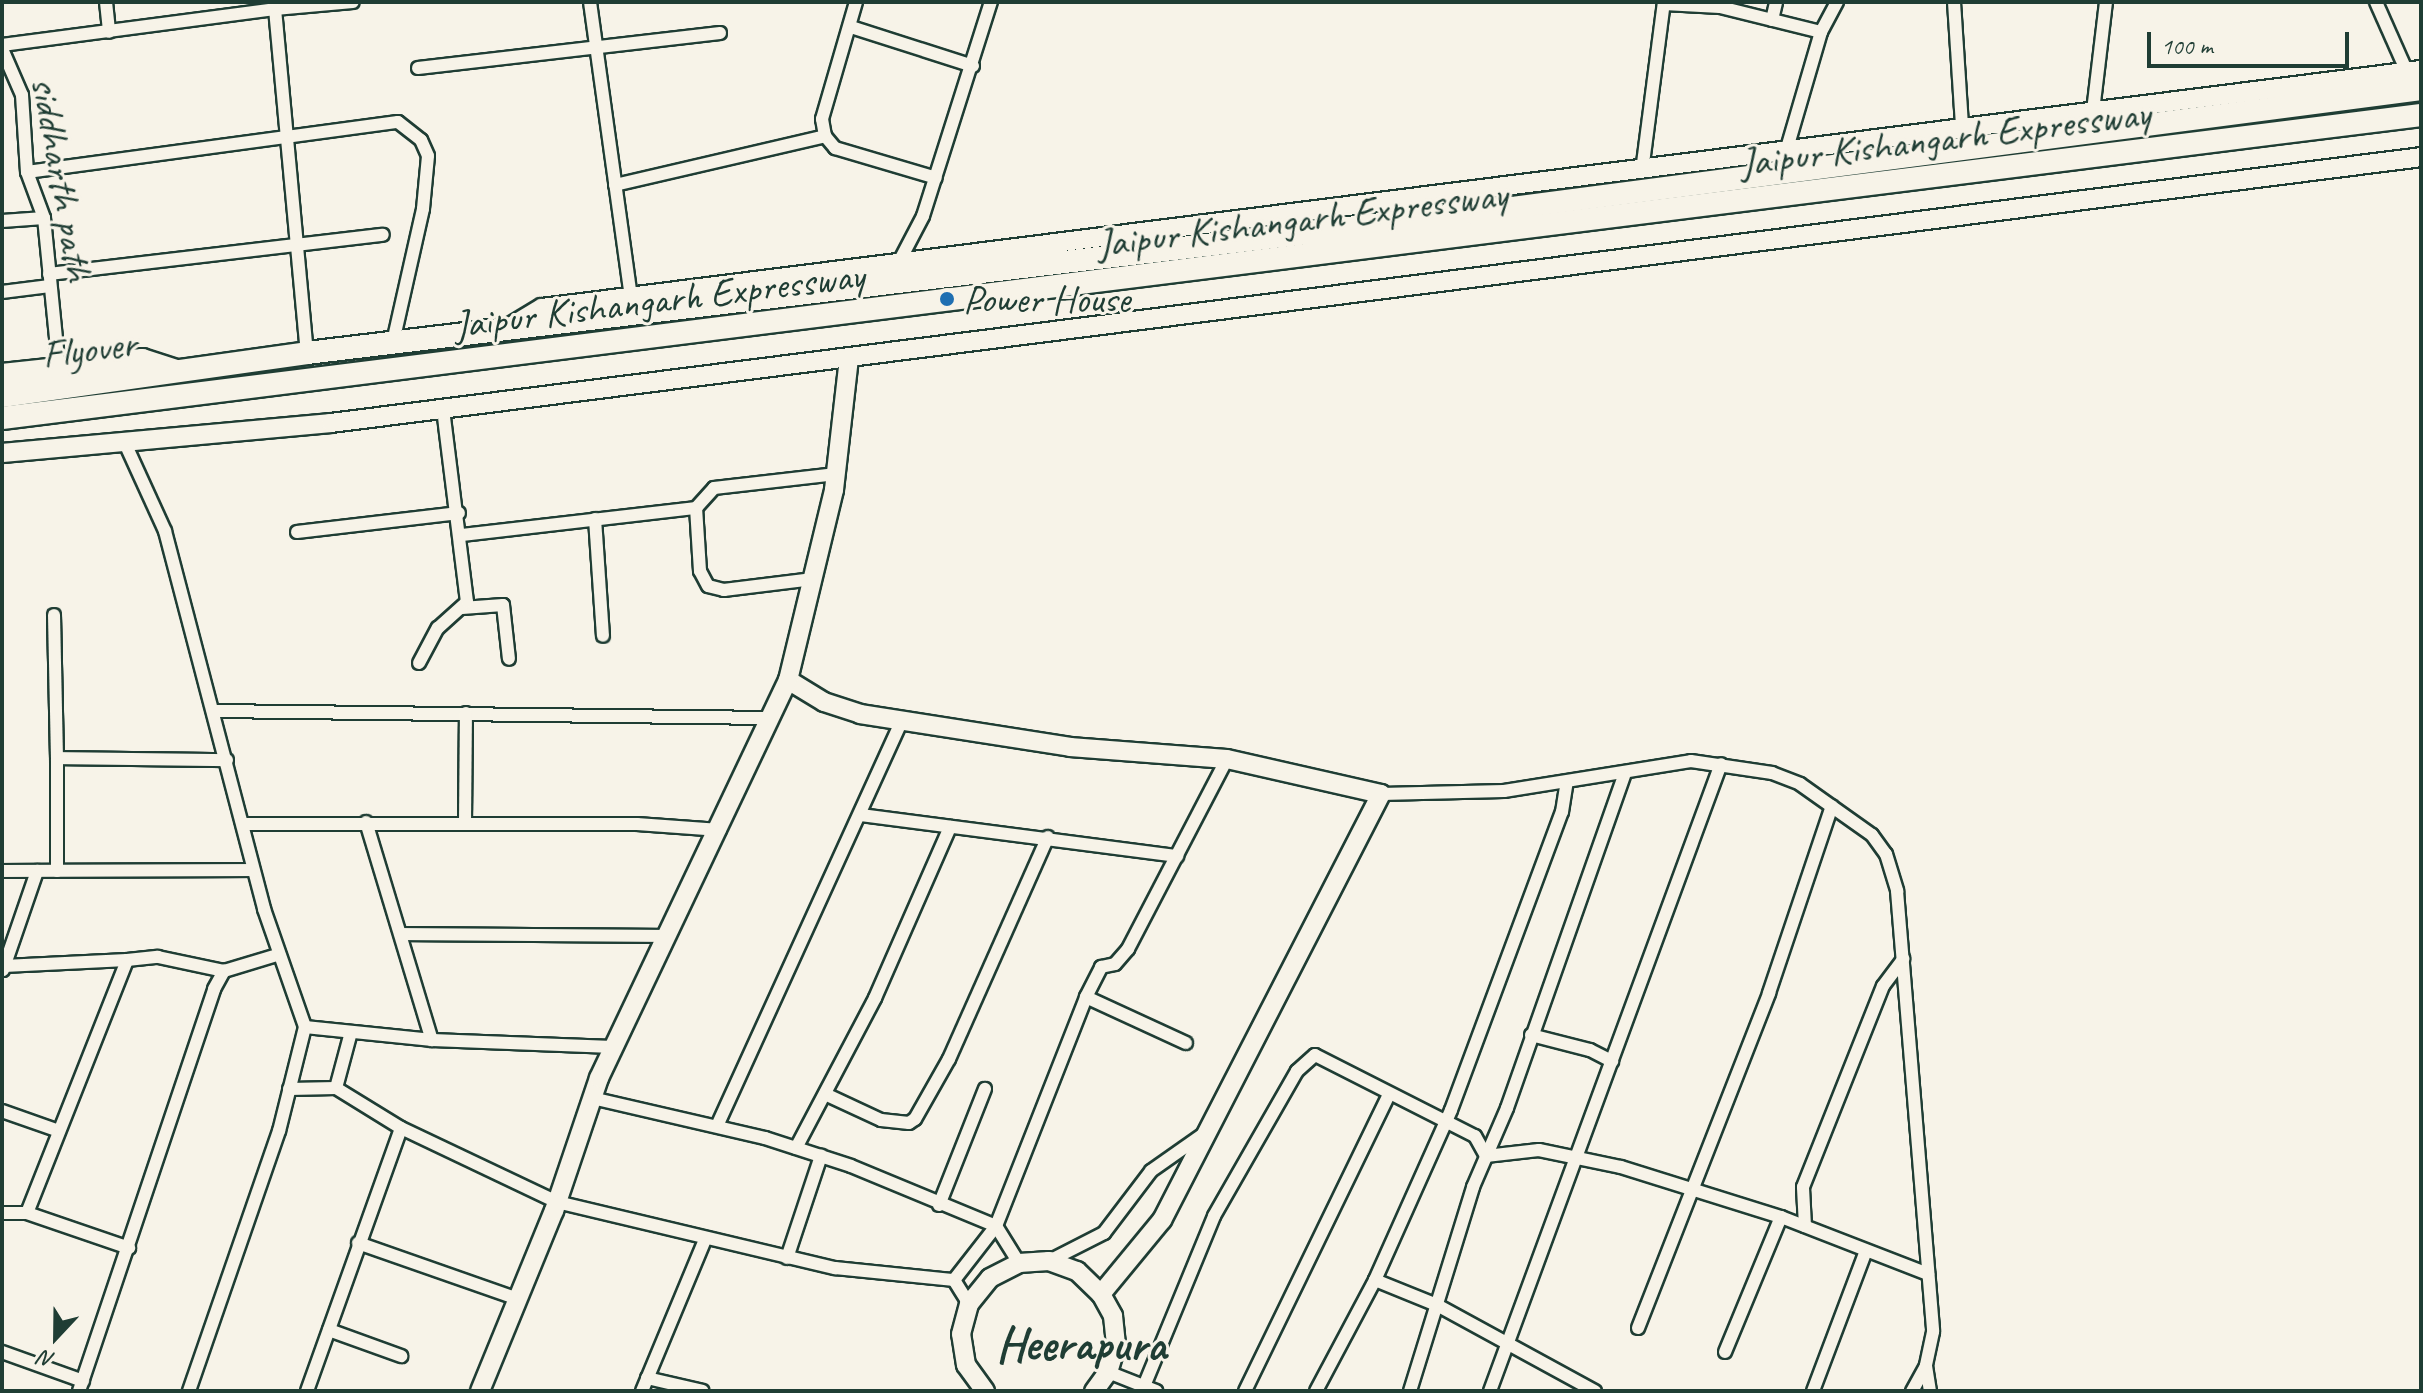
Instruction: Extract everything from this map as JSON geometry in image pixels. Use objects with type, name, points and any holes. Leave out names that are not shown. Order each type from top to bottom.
[{"type":"highway","name":"Jaipur Kishangarh Expressway","points":[[184,373],[393,342],[1458,215],[2416,77]]},
{"type":"highway","name":"Jaipur Kishangarh Expressway","points":[[2,418],[2421,115]]},
{"type":"highway","points":[[2,375],[142,360],[184,373]]},
{"type":"highway","name":"Flyover","points":[[2,396],[184,373]]},
{"type":"street","points":[[106,2],[109,32]]},
{"type":"street","points":[[200,2],[202,17]]},
{"type":"street","points":[[2,47],[274,6],[353,2]]},
{"type":"street","points":[[590,2],[631,297]]},
{"type":"street","points":[[856,2],[822,119],[825,136],[835,148],[936,178]]},
{"type":"street","points":[[899,262],[936,178],[991,2]]},
{"type":"street","points":[[1772,20],[1776,2]]},
{"type":"street","points":[[1786,152],[1821,32],[1837,2]]},
{"type":"street","points":[[1954,2],[1962,127]]},
{"type":"street","points":[[2093,111],[2106,2]]},
{"type":"street","points":[[508,329],[542,308],[1642,171],[1962,127],[2416,77],[2376,2]]},
{"type":"street","points":[[1642,171],[1664,3],[1721,4],[1821,32]]},
{"type":"street","points":[[274,6],[293,244],[307,353]]},
{"type":"street","points":[[851,27],[973,66]]},
{"type":"street","points":[[418,68],[720,33]]},
{"type":"street","name":"siddharth path","points":[[2,47],[22,95],[27,172],[44,218],[59,369]]},
{"type":"street","points":[[27,172],[398,122],[421,140],[428,156],[423,209],[393,342]]},
{"type":"street","points":[[615,185],[825,136]]},
{"type":"street","points":[[2,453],[331,423],[2421,157]]},
{"type":"street","points":[[2,221],[44,218]]},
{"type":"street","points":[[2,292],[50,280],[293,244],[383,235]]},
{"type":"street","points":[[480,1391],[557,1202],[592,1098],[613,1047],[720,830],[788,680],[836,474],[849,358]]},
{"type":"street","points":[[419,663],[438,628],[462,608],[468,587],[443,408]]},
{"type":"street","points":[[124,441],[165,531],[244,824],[253,870],[277,955],[305,1027],[289,1089],[189,1391]]},
{"type":"street","points":[[462,535],[696,508],[714,488],[836,474]]},
{"type":"street","points":[[696,508],[700,571],[708,586],[724,590],[813,579]]},
{"type":"street","points":[[297,532],[459,513]]},
{"type":"street","points":[[595,519],[603,636]]},
{"type":"street","points":[[462,608],[503,605],[509,659]]},
{"type":"street","points":[[54,615],[57,871]]},
{"type":"street","points":[[788,680],[824,702],[902,720],[1070,747],[1227,759],[1381,794],[1504,791],[1691,761],[1772,773],[1832,806],[1872,835],[1886,854],[1897,891],[1933,1332],[1926,1366],[1912,1391]]},
{"type":"street","points":[[214,711],[771,718]]},
{"type":"street","points":[[465,823],[466,713]]},
{"type":"street","points":[[717,1126],[902,720]]},
{"type":"street","points":[[57,758],[227,760]]},
{"type":"street","points":[[954,1280],[996,1226],[1086,997],[1101,967],[1115,964],[1128,949],[1227,759]]},
{"type":"street","points":[[1490,1391],[1721,764]]},
{"type":"street","points":[[1410,1391],[1486,1156],[1625,773]]},
{"type":"street","points":[[1316,1391],[1375,1280],[1445,1123],[1562,812],[1567,782]]},
{"type":"street","points":[[1101,1294],[1162,1220],[1202,1135],[1381,794]]},
{"type":"street","points":[[1638,1328],[1769,993],[1832,806]]},
{"type":"street","points":[[861,815],[1177,856]]},
{"type":"street","points":[[366,822],[432,1040]]},
{"type":"street","points":[[244,824],[465,823],[720,830]]},
{"type":"street","points":[[796,1148],[875,998],[950,827]]},
{"type":"street","points":[[825,1094],[881,1120],[909,1123],[915,1119],[949,1059],[1048,837]]},
{"type":"street","points":[[2,871],[253,870]]},
{"type":"street","points":[[37,871],[3,969],[158,957],[224,971],[277,955]]},
{"type":"street","points":[[401,934],[666,936]]},
{"type":"street","points":[[1805,1226],[1803,1187],[1883,986],[1903,959]]},
{"type":"street","points":[[27,1213],[127,960]]},
{"type":"street","points":[[2,1352],[81,1386],[224,971]]},
{"type":"street","points":[[1086,997],[1186,1043]]},
{"type":"street","points":[[305,1027],[432,1040],[613,1047]]},
{"type":"street","points":[[336,1088],[351,1032]]},
{"type":"street","points":[[1531,1035],[1590,1050],[1612,1061]]},
{"type":"street","points":[[1108,1372],[1148,1389],[1214,1216],[1297,1071],[1315,1055],[1475,1136],[1486,1156]]},
{"type":"street","points":[[289,1089],[336,1088],[401,1128],[557,1202],[787,1258],[954,1280]]},
{"type":"street","points":[[939,1205],[985,1089]]},
{"type":"street","points":[[1245,1391],[1389,1094]]},
{"type":"street","points":[[592,1098],[717,1126],[821,1156],[996,1226],[1019,1263]]},
{"type":"street","points":[[2,1111],[59,1131]]},
{"type":"street","points":[[307,1391],[401,1128]]},
{"type":"street","points":[[985,1391],[966,1365],[961,1334],[969,1304],[990,1278],[1019,1263],[1049,1261],[1104,1233],[1151,1171],[1202,1135]]},
{"type":"street","points":[[1486,1156],[1539,1150],[1693,1186],[1928,1274]]},
{"type":"street","points":[[787,1258],[821,1156]]},
{"type":"street","points":[[2,1213],[27,1213],[129,1248]]},
{"type":"street","points":[[1725,1352],[1781,1217]]},
{"type":"street","points":[[642,1391],[705,1240]]},
{"type":"street","points":[[358,1243],[518,1299]]},
{"type":"street","points":[[1813,1391],[1866,1251]]},
{"type":"street","points":[[1049,1261],[1077,1271],[1101,1294],[1113,1316],[1116,1346],[1108,1372],[1094,1391]]},
{"type":"street","points":[[954,1280],[969,1304]]},
{"type":"street","points":[[1375,1280],[1437,1305],[1507,1346],[1595,1391]]},
{"type":"street","points":[[329,1330],[401,1356]]},
{"type":"street","points":[[1926,1366],[1930,1391]]},
{"type":"street","points":[[647,1378],[703,1391]]},
{"type":"place","name":"Power House","points":[[947,299]]},
{"type":"district","name":"Heerapura","points":[[1081,1345]]}]
